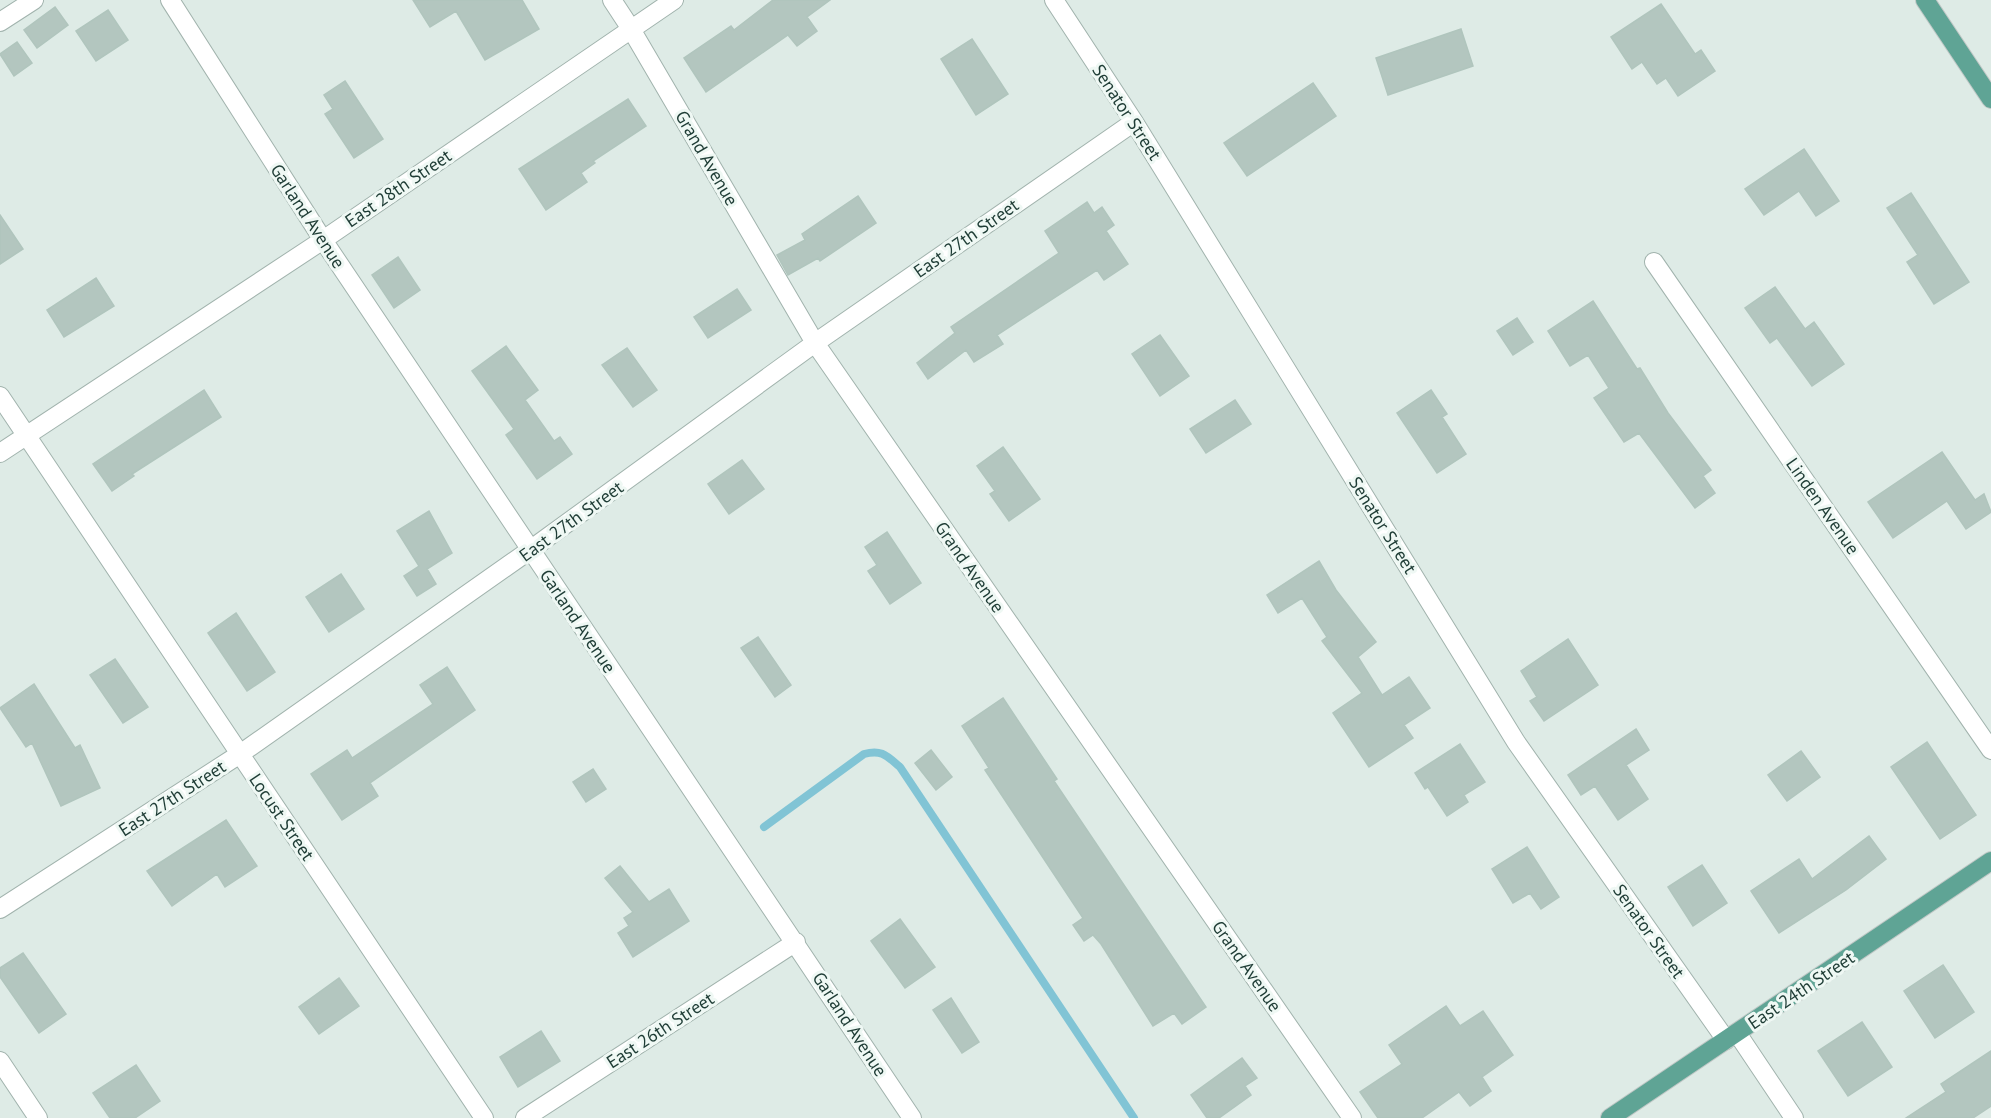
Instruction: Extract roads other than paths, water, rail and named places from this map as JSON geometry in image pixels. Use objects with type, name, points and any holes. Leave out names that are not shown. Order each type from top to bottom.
[{"type":"main road","points":[[1932,2],[1991,99]]},
{"type":"main road","name":"East 24th Street","points":[[1610,1118],[1991,861]]},
{"type":"street","points":[[0,22],[34,0]]},
{"type":"street","name":"Garland Avenue","points":[[170,0],[323,240],[912,1118]]},
{"type":"street","name":"Grand Avenue","points":[[612,0],[632,29],[815,343],[1352,1118]]},
{"type":"street","name":"East 28th Street","points":[[0,453],[323,240],[674,0]]},
{"type":"street","name":"Senator Street","points":[[1054,0],[1134,122],[1516,742],[1731,1037],[1794,1118]]},
{"type":"street","name":"East 27th Street","points":[[0,909],[240,754],[530,550],[815,343],[1134,122]]},
{"type":"street","name":"Linden Avenue","points":[[1654,262],[1991,750]]},
{"type":"street","name":"Locust Street","points":[[0,396],[484,1118]]},
{"type":"street","name":"East 26th Street","points":[[525,1118],[796,942]]},
{"type":"street","points":[[0,1061],[38,1118]]},
{"type":"waterway","points":[[764,827],[864,754],[880,753],[900,767],[1134,1118]]}]
